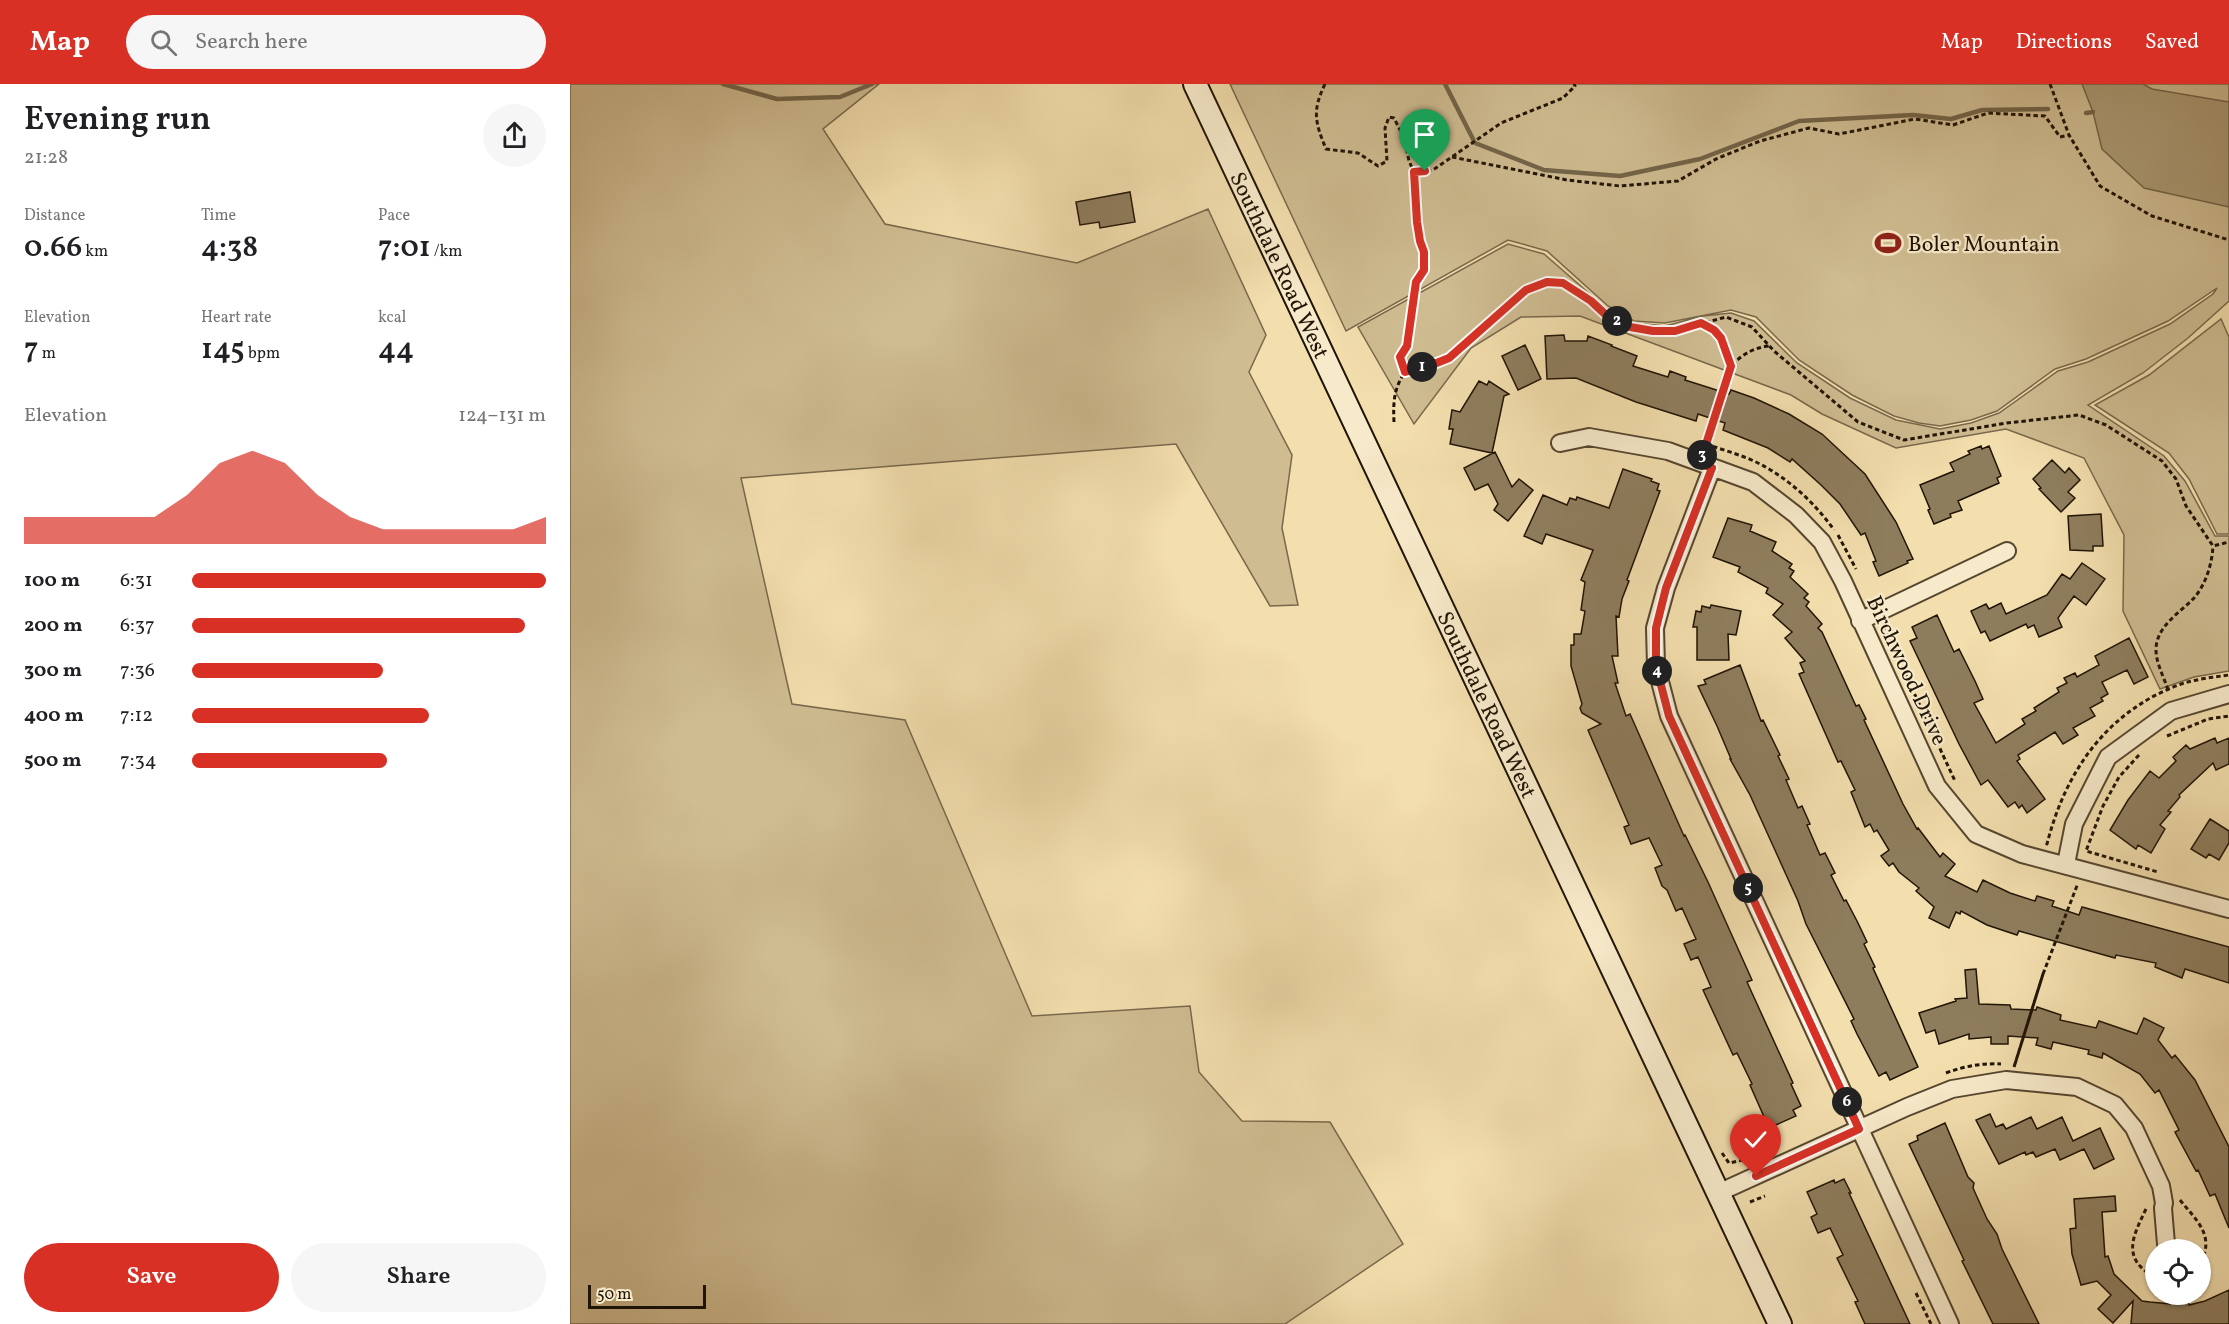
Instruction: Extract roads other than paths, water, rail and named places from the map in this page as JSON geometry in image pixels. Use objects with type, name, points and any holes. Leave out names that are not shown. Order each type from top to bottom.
[{"type":"main road","name":"Southdale Road West","points":[[1195,84],[1780,1324]]},
{"type":"street","name":"Birchwood Drive","points":[[1560,443],[1589,437],[1668,451],[1753,482],[1796,515],[1822,542],[1843,581],[1937,786],[1976,834],[2022,854],[2229,909]]},
{"type":"street","points":[[1706,466],[1666,588],[1656,628],[1656,666],[1669,716],[1950,1324]]},
{"type":"street","points":[[1860,621],[2007,551]]},
{"type":"street","points":[[2066,864],[2074,824],[2108,757],[2170,711],[2229,694]]},
{"type":"street","points":[[1718,1193],[1952,1089],[2006,1080],[2077,1087],[2115,1105],[2134,1128],[2161,1186],[2166,1239]]},
{"type":"waterway","points":[[723,84],[777,99],[840,97],[872,84]]},
{"type":"waterway","points":[[1445,84],[1475,143],[1544,170],[1620,176],[1700,159],[1799,121],[1913,115],[1951,119],[1982,110],[2048,109]]},
{"type":"waterway","points":[[2086,113],[2093,112]]},
{"type":"place","name":"Boler Mountain","points":[[1888,243]]}]
